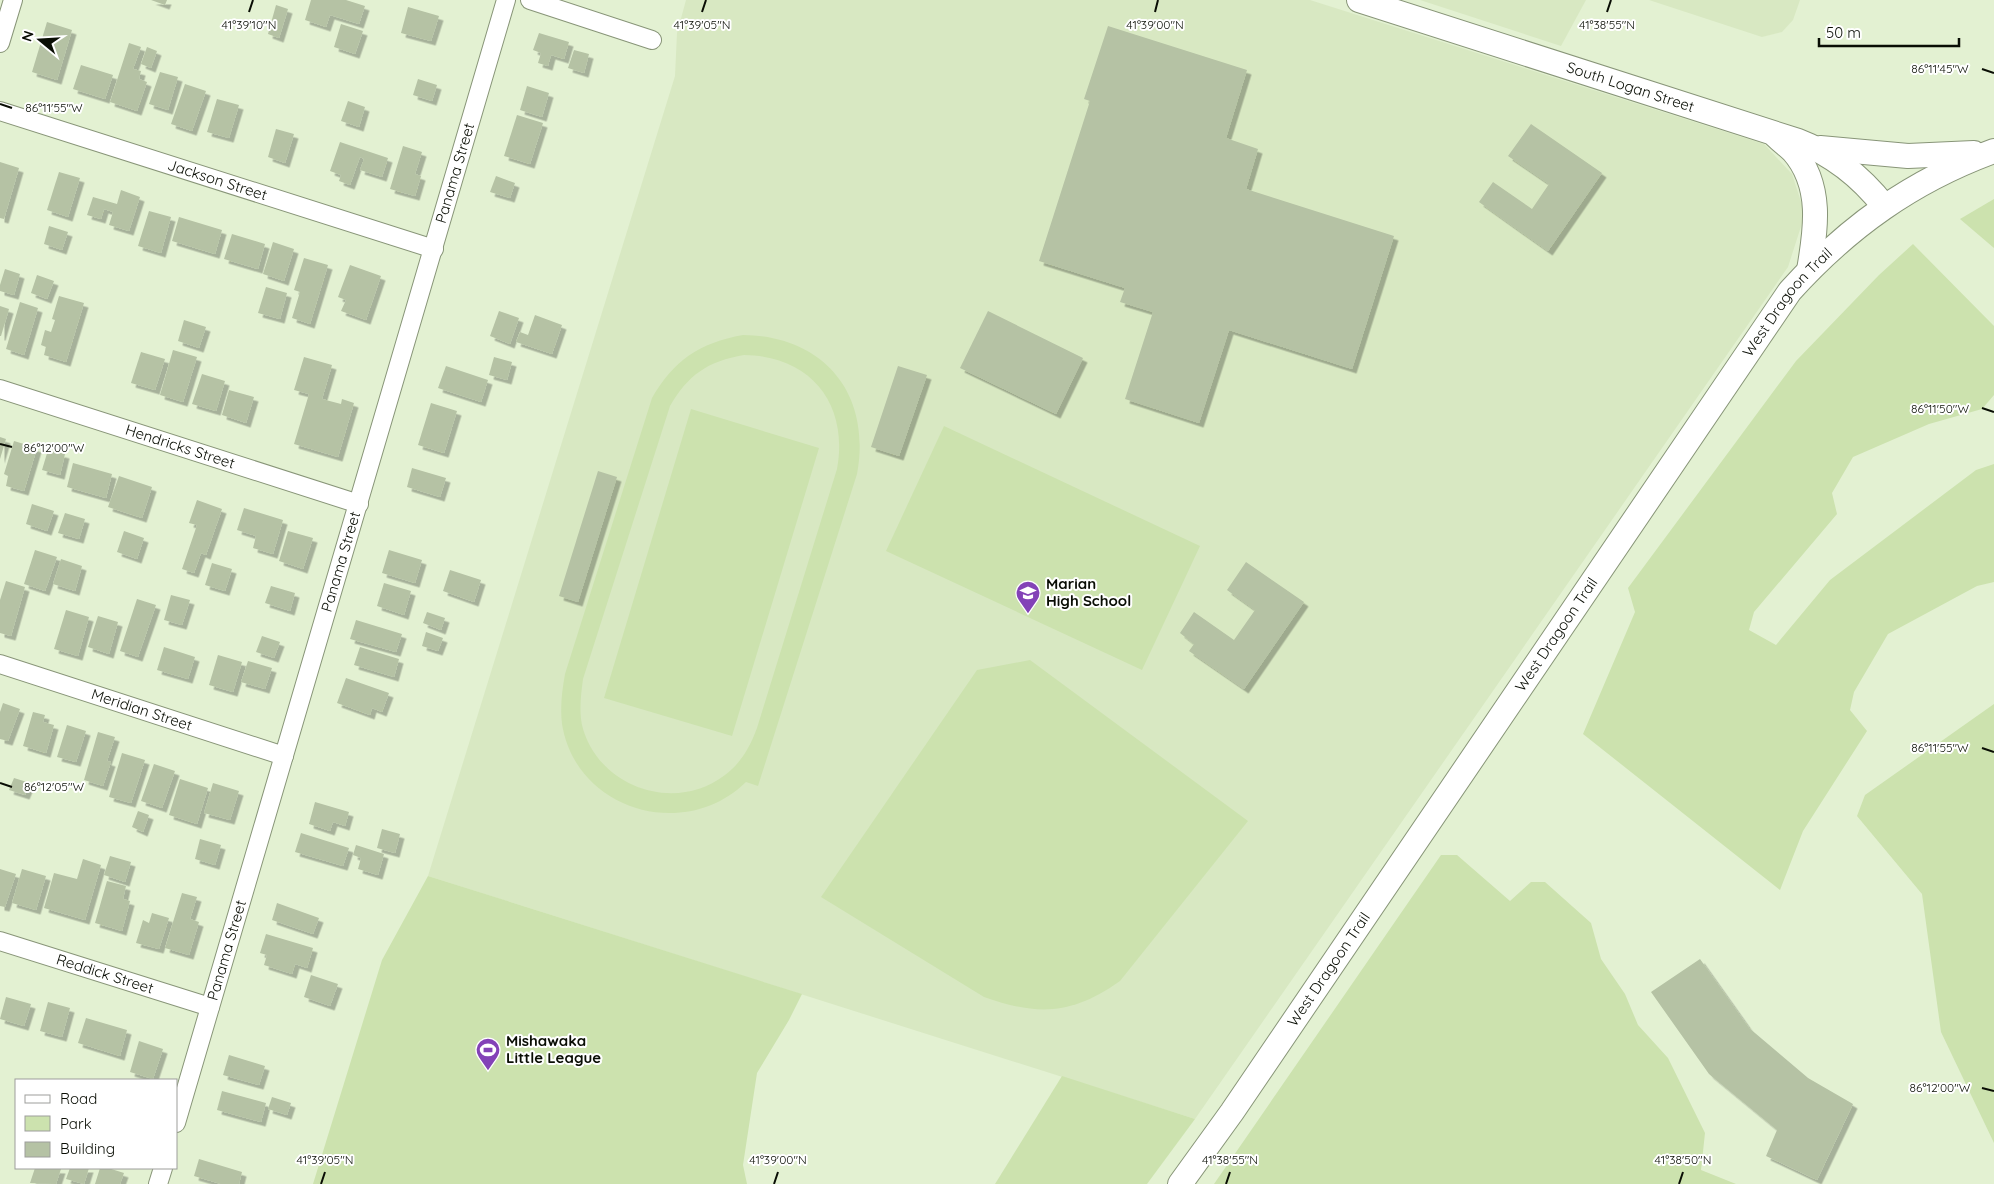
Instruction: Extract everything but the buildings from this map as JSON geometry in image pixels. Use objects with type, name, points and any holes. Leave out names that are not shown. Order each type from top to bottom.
[{"type":"street","points":[[0,43],[13,0]]},
{"type":"street","name":"Panama Street","points":[[178,1116],[506,0]]},
{"type":"street","points":[[530,0],[652,40]]},
{"type":"street","name":"South Logan Street","points":[[1358,0],[1816,148],[1830,156],[1858,179],[1884,206]]},
{"type":"street","name":"Jackson Street","points":[[0,111],[434,249]]},
{"type":"street","points":[[1770,132],[1793,151],[1804,168],[1812,188],[1816,211],[1809,270]]},
{"type":"street","points":[[1816,148],[1908,156],[1992,151]]},
{"type":"street","name":"West Dragoon Trail","points":[[1180,1184],[1238,1104],[1790,291],[1846,235],[1884,206],[1914,187],[1992,151]]},
{"type":"street","name":"Hendricks Street","points":[[0,389],[359,504]]},
{"type":"street","name":"Meridian Street","points":[[0,664],[284,756]]},
{"type":"street","name":"Reddick Street","points":[[0,941],[210,1007]]},
{"type":"street","points":[[158,1184],[163,1169]]},
{"type":"shaded area","name":"Marian High School","points":[[686,0],[1310,0],[1764,144],[1792,174],[1805,214],[1788,267],[1195,1119],[428,876],[675,76],[677,33]]},
{"type":"shaded area","points":[[1420,0],[1586,0],[1561,46]]},
{"type":"shaded area","points":[[1649,0],[1800,0],[1793,20],[1782,32],[1762,37]]},
{"type":"green space","points":[[1994,199],[1994,248],[1960,219]]},
{"type":"green space","points":[[1913,244],[1994,326],[1994,395],[1982,409],[1929,424],[1853,457],[1832,493],[1837,514],[1754,612],[1749,630],[1776,645],[1830,580],[1976,470],[1994,464],[1994,582],[1977,586],[1888,634],[1854,692],[1850,710],[1867,731],[1803,831],[1780,890],[1583,734],[1635,612],[1628,588],[1796,361],[1879,275]]},
{"type":"green space","points":[[743,335],[772,338],[797,346],[819,358],[836,375],[849,395],[857,419],[860,445],[857,474],[758,786],[746,782],[721,800],[693,810],[665,813],[636,808],[610,796],[588,778],[571,754],[562,724],[561,705],[563,687],[565,674],[652,398],[669,373],[689,355],[727,338]],"holes":[[[744,355],[768,358],[788,364],[806,374],[820,388],[831,405],[837,424],[839,445],[837,469],[757,728],[744,754],[731,770],[705,787],[684,792],[662,793],[640,788],[621,778],[604,764],[590,747],[581,719],[583,679],[670,406],[692,378],[700,371],[720,361]]]},
{"type":"green space","points":[[691,409],[819,448],[732,736],[604,698]]},
{"type":"green space","points":[[944,426],[1200,546],[1142,670],[886,551]]},
{"type":"green space","points":[[1030,660],[1248,821],[1120,981],[1086,1001],[1054,1009],[1021,1007],[984,997],[821,897],[977,670]]},
{"type":"green space","points":[[1994,704],[1994,1143],[1941,1032],[1922,894],[1857,816],[1865,795]]},
{"type":"green space","points":[[1441,855],[1457,855],[1510,901],[1531,882],[1545,882],[1591,923],[1601,959],[1625,994],[1638,1025],[1668,1058],[1705,1133],[1701,1170],[1736,1184],[1214,1184]]},
{"type":"green space","points":[[428,876],[802,994],[789,1020],[757,1073],[743,1165],[747,1184],[313,1184],[382,960]]},
{"type":"green space","points":[[1062,1076],[1195,1119],[1147,1184],[995,1184]]},
{"type":"place","name":"Marian High School","points":[[1028,614]]},
{"type":"place","name":"Mishawaka Little League","points":[[488,1071]]}]
